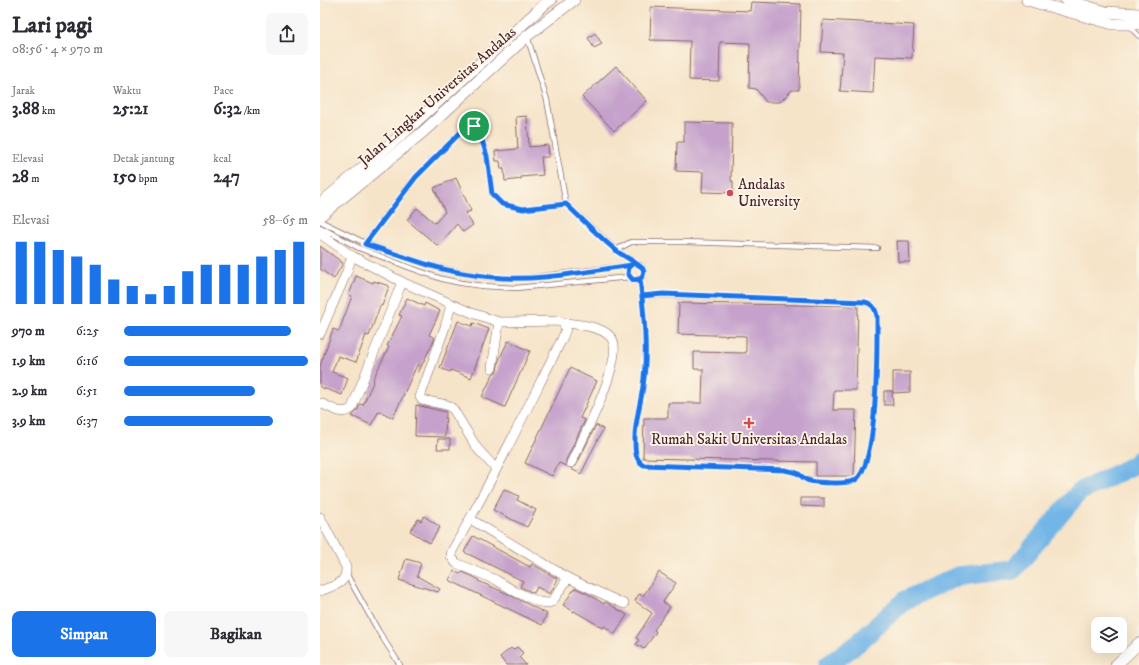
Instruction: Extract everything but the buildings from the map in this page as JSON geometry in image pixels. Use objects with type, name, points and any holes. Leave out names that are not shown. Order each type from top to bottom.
[{"type":"street","name":"Jalan Lingkar Universitas Andalas","points":[[320,204],[407,130],[551,0]]},
{"type":"street","name":"Jalan Lingkar Universitas Andalas","points":[[320,216],[424,131],[527,36],[568,3],[574,0]]},
{"type":"street","points":[[1026,0],[1083,11],[1139,14]]},
{"type":"street","points":[[1066,0],[1083,11],[1113,24],[1139,24]]},
{"type":"street","points":[[473,69],[482,78]]},
{"type":"street","points":[[320,234],[352,256],[402,282],[451,305],[498,322],[535,320],[559,321],[586,325],[608,335],[613,342],[614,354],[609,377],[602,397],[572,463]]},
{"type":"street","points":[[320,334],[346,274],[352,256]]},
{"type":"street","points":[[320,403],[344,413],[349,412],[352,408],[402,282]]},
{"type":"street","points":[[451,305],[445,327],[420,397],[422,400],[447,405],[452,408],[477,448],[496,469]]},
{"type":"street","points":[[492,368],[498,322]]},
{"type":"street","points":[[563,322],[566,329],[562,339],[496,469],[452,551],[451,556],[456,563],[496,580],[539,602],[548,604],[557,597],[568,578]]},
{"type":"street","points":[[320,517],[346,567],[347,575],[344,580],[320,591]]},
{"type":"street","points":[[470,519],[568,578],[624,604]]},
{"type":"street","points":[[1116,665],[1139,642]]},
{"type":"lane","points":[[1126,24],[1139,36]]},
{"type":"lane","points":[[527,36],[547,100],[566,204],[616,250],[634,264]]},
{"type":"lane","points":[[365,244],[416,177],[463,130],[470,126],[478,128],[487,156],[492,194],[502,204],[523,209],[566,204]]},
{"type":"lane","points":[[320,222],[365,244],[432,266],[493,278],[527,278],[634,264],[642,266],[644,273],[640,279],[645,341],[644,385],[635,440],[636,457],[639,462],[644,465],[785,470],[796,473],[812,482],[854,481],[863,472],[867,461],[874,419],[877,316],[874,307],[871,304],[865,302],[663,294],[642,296]]},
{"type":"lane","points":[[320,227],[359,248],[408,268],[442,279],[461,283],[516,288],[630,278],[636,280],[640,279]]},
{"type":"lane","points":[[616,250],[631,242],[684,242],[877,248]]},
{"type":"lane","points":[[630,278],[628,271],[634,264]]},
{"type":"lane","points":[[347,575],[379,632],[400,665]]},
{"type":"waterway","points":[[828,665],[858,643],[905,600],[958,576],[1013,570],[1079,492],[1134,465],[1139,460]]},
{"type":"place","name":"Andalas University","points":[[730,193]]},
{"type":"place","name":"Rumah Sakit Universitas Andalas","points":[[749,423]]},
{"type":"route","points":[[474,126],[470,126],[463,130],[416,177],[365,244],[432,266],[493,278],[527,278],[549,276],[632,265],[629,267],[628,274],[633,280],[640,279],[642,296],[663,294],[865,302],[871,304],[874,307],[877,316],[878,344],[874,419],[867,461],[863,472],[854,481],[812,482],[796,473],[785,470],[644,465],[639,462],[636,457],[635,440],[644,385],[645,341],[640,279],[643,277],[644,270],[642,266],[636,264],[616,250],[566,204],[523,209],[502,204],[492,194],[487,156],[478,128],[474,126]]}]
